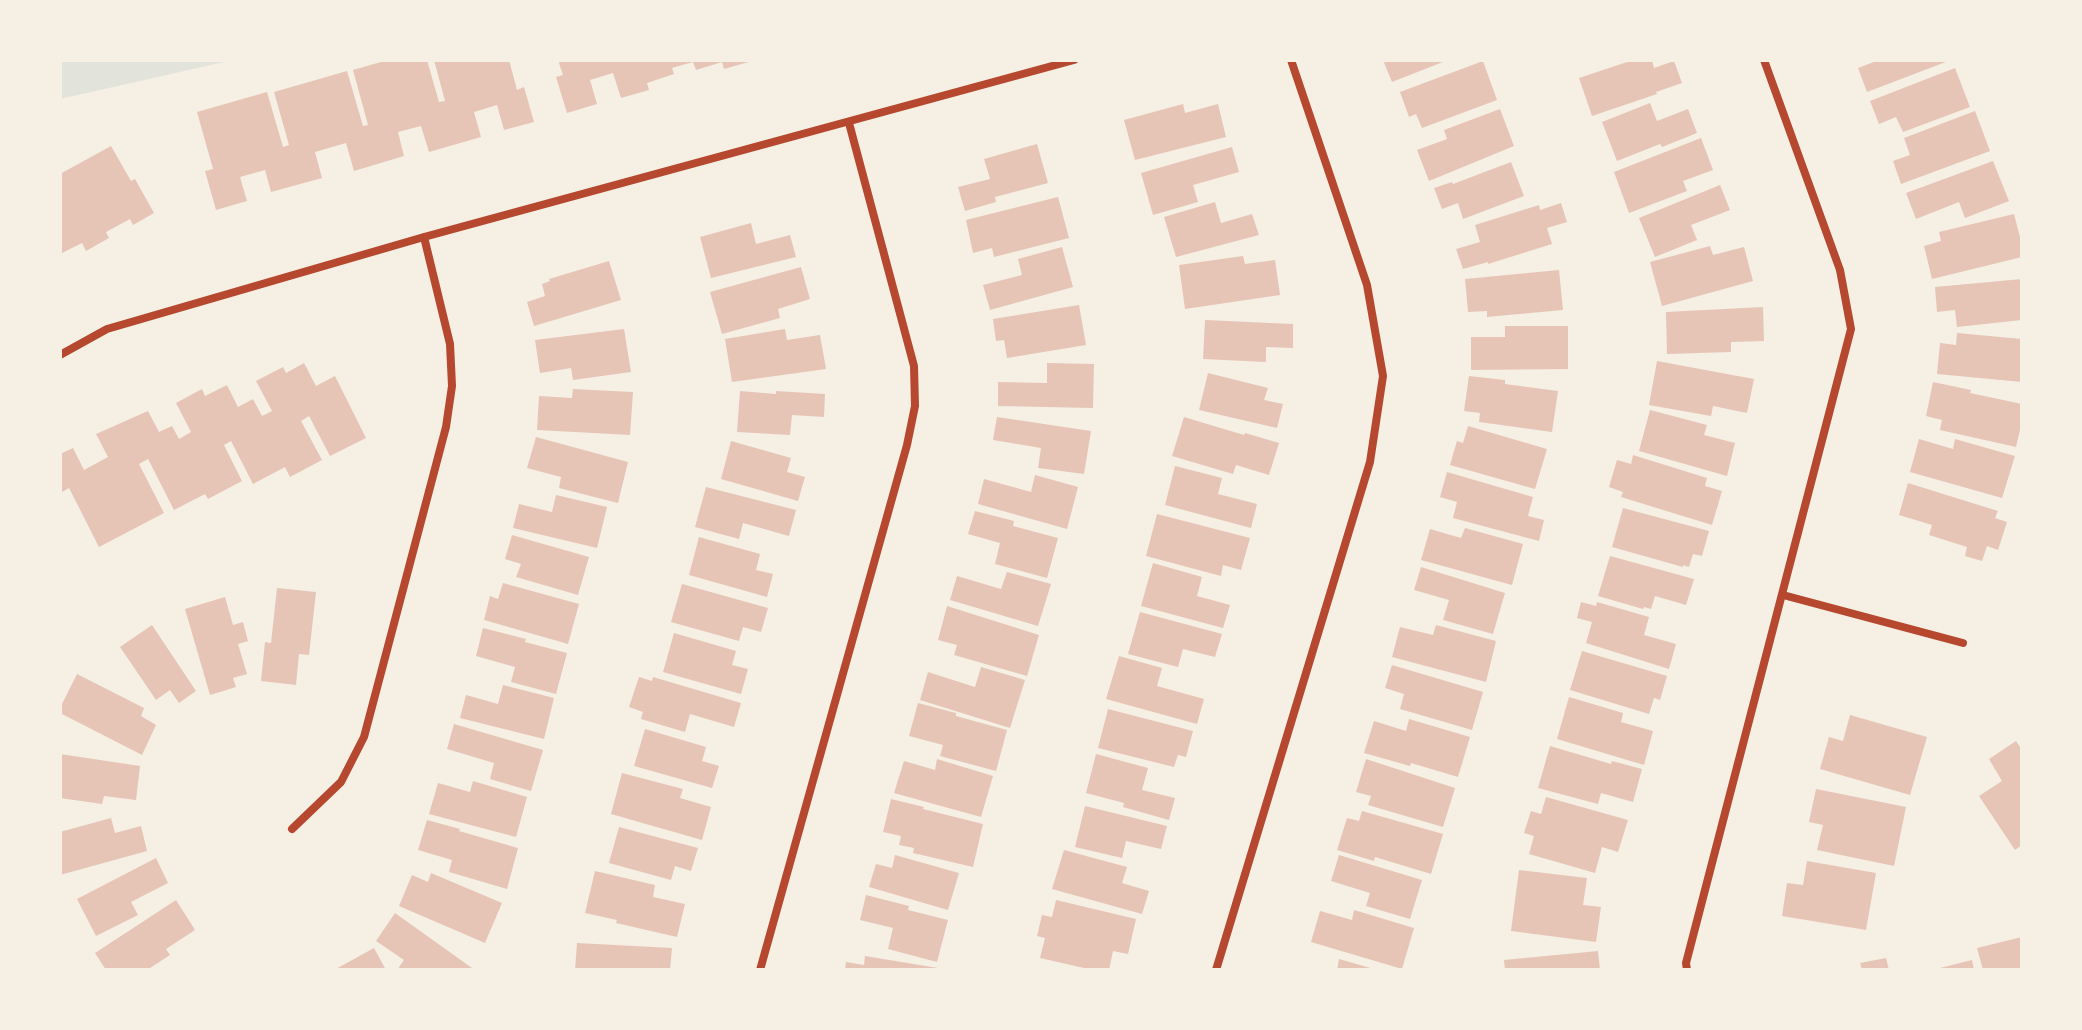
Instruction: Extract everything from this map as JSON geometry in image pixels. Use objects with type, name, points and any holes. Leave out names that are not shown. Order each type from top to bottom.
[{"type":"street","points":[[60,355],[107,329],[424,237],[1074,60]]},
{"type":"street","points":[[1216,970],[1370,462],[1383,376],[1367,285],[1291,60]]},
{"type":"street","points":[[1687,970],[1686,963],[1851,329],[1840,270],[1764,60]]},
{"type":"street","points":[[760,970],[907,445],[915,406],[914,366],[849,123]]},
{"type":"street","points":[[292,829],[341,782],[364,737],[446,427],[452,386],[450,344],[424,237]]},
{"type":"street","points":[[1783,595],[1963,643]]},
{"type":"shaded area","points":[[60,60],[233,60],[60,99]]},
{"type":"building","points":[[388,60],[427,60],[439,102],[445,101],[434,60],[509,60],[517,90],[524,87],[534,122],[504,130],[497,105],[474,112],[481,137],[429,152],[421,126],[398,132],[404,156],[354,171],[346,143],[315,152],[322,178],[271,192],[265,170],[240,177],[247,201],[216,210],[205,171],[213,169],[197,112],[267,92],[283,147],[289,145],[274,92],[347,71],[363,126],[368,125],[353,70]]},
{"type":"building","points":[[558,60],[752,61],[724,69],[722,62],[696,70],[693,62],[672,68],[674,74],[647,83],[649,90],[621,98],[613,73],[590,80],[597,104],[567,113],[556,77],[563,75]]},
{"type":"building","points":[[1383,60],[1448,60],[1392,82]]},
{"type":"building","points":[[1633,60],[1652,60],[1654,68],[1674,61],[1682,83],[1592,116],[1579,78]]},
{"type":"building","points":[[1879,60],[1951,60],[1867,92],[1858,68]]},
{"type":"building","points":[[1483,61],[1497,100],[1422,128],[1416,114],[1409,117],[1400,92]]},
{"type":"building","points":[[1955,68],[1970,107],[1903,132],[1896,117],[1879,124],[1870,101]]},
{"type":"building","points":[[1650,103],[1657,121],[1688,109],[1697,133],[1617,161],[1602,122]]},
{"type":"building","points":[[1183,104],[1185,113],[1218,104],[1226,137],[1135,160],[1124,120]]},
{"type":"building","points":[[1500,109],[1514,146],[1429,181],[1417,150],[1447,139],[1444,130]]},
{"type":"building","points":[[1975,111],[1990,151],[1901,184],[1893,161],[1910,155],[1904,138]]},
{"type":"building","points":[[1701,138],[1713,170],[1683,181],[1687,191],[1629,213],[1614,172]]},
{"type":"building","points":[[1037,144],[1048,183],[995,197],[996,202],[965,211],[958,187],[990,179],[984,159]]},
{"type":"building","points":[[111,146],[154,213],[133,225],[130,219],[106,232],[109,238],[86,251],[82,243],[62,253],[60,174]]},
{"type":"building","points":[[1232,147],[1239,172],[1193,185],[1198,202],[1153,215],[1141,173]]},
{"type":"building","points":[[1993,161],[2009,201],[1965,218],[1959,202],[1916,219],[1906,193]]},
{"type":"building","points":[[1511,162],[1524,196],[1463,219],[1458,203],[1442,209],[1434,188]]},
{"type":"building","points":[[1720,185],[1730,210],[1691,225],[1697,240],[1655,257],[1639,218]]},
{"type":"building","points":[[1058,197],[1069,238],[994,257],[992,248],[973,253],[966,220]]},
{"type":"building","points":[[1215,202],[1221,223],[1252,214],[1259,235],[1176,257],[1164,217]]},
{"type":"building","points":[[1561,203],[1567,222],[1547,228],[1552,244],[1463,269],[1456,249],[1480,242],[1475,225],[1539,205],[1540,210]]},
{"type":"building","points":[[2014,214],[2022,257],[1932,279],[1924,246],[1941,241],[1939,232]]},
{"type":"building","points":[[751,223],[756,244],[790,235],[796,257],[711,278],[700,237]]},
{"type":"building","points":[[1710,246],[1713,255],[1744,247],[1753,281],[1662,306],[1650,262]]},
{"type":"building","points":[[1062,247],[1073,287],[990,310],[983,285],[1022,275],[1018,259]]},
{"type":"building","points":[[1243,256],[1245,264],[1275,260],[1280,295],[1185,309],[1179,265]]},
{"type":"building","points":[[609,261],[621,300],[534,326],[527,302],[545,296],[542,284],[549,279]]},
{"type":"building","points":[[801,267],[810,299],[778,309],[780,318],[722,334],[710,292]]},
{"type":"building","points":[[1559,270],[1563,310],[1487,317],[1487,311],[1468,312],[1465,279]]},
{"type":"building","points":[[2022,279],[2022,320],[1957,327],[1955,310],[1937,312],[1935,287]]},
{"type":"building","points":[[1079,305],[1086,345],[1007,358],[1004,340],[996,341],[993,319]]},
{"type":"building","points":[[1763,307],[1764,341],[1731,342],[1731,352],[1667,354],[1666,312]]},
{"type":"building","points":[[1205,320],[1293,324],[1293,348],[1266,347],[1266,362],[1203,359]]},
{"type":"building","points":[[1505,326],[1568,326],[1568,369],[1471,370],[1471,337],[1505,337]]},
{"type":"building","points":[[624,329],[631,372],[573,380],[571,368],[540,373],[535,340]]},
{"type":"building","points":[[785,329],[787,340],[820,335],[826,369],[732,382],[725,339]]},
{"type":"building","points":[[1957,333],[2022,339],[2022,382],[1937,374],[1940,343],[1956,345]]},
{"type":"building","points":[[1657,361],[1754,379],[1747,413],[1713,406],[1711,416],[1649,405]]},
{"type":"building","points":[[304,363],[316,386],[335,376],[366,438],[330,456],[309,416],[301,421],[322,460],[290,477],[285,467],[253,484],[231,441],[224,445],[242,481],[208,499],[205,494],[174,510],[148,459],[139,464],[164,513],[99,547],[69,488],[62,492],[60,488],[60,454],[73,448],[84,470],[108,457],[96,434],[148,411],[159,432],[172,426],[179,439],[191,432],[176,403],[202,389],[205,396],[227,385],[238,407],[253,399],[262,416],[272,411],[256,381],[283,367],[286,373]]},
{"type":"building","points":[[1047,363],[1094,364],[1093,408],[998,406],[998,382],[1047,383]]},
{"type":"building","points":[[1208,373],[1268,388],[1264,400],[1283,404],[1277,428],[1199,410]]},
{"type":"building","points":[[1469,376],[1558,391],[1552,432],[1479,422],[1480,413],[1464,411]]},
{"type":"building","points":[[1933,382],[2022,404],[2016,447],[1940,430],[1942,420],[1926,416]]},
{"type":"building","points":[[573,389],[633,392],[630,435],[537,430],[539,396],[572,398]]},
{"type":"building","points":[[740,391],[825,394],[824,417],[792,415],[790,435],[737,432]]},
{"type":"building","points":[[1650,410],[1707,425],[1704,435],[1735,443],[1727,476],[1639,451]]},
{"type":"building","points":[[997,417],[1091,431],[1084,474],[1038,468],[1041,448],[993,440]]},
{"type":"building","points":[[1184,417],[1279,443],[1269,475],[1236,465],[1233,474],[1172,456]]},
{"type":"building","points":[[1468,426],[1547,449],[1535,489],[1450,465],[1457,441],[1463,443]]},
{"type":"building","points":[[536,437],[628,462],[618,503],[559,488],[561,477],[527,468]]},
{"type":"building","points":[[1919,439],[1953,449],[1955,439],[2015,456],[2002,498],[1910,472]]},
{"type":"building","points":[[731,441],[791,458],[787,472],[805,477],[798,501],[721,479]]},
{"type":"building","points":[[1633,455],[1707,478],[1705,486],[1722,491],[1712,525],[1621,497],[1623,492],[1609,487],[1617,460],[1631,464]]},
{"type":"building","points":[[1175,466],[1222,478],[1218,494],[1257,504],[1251,528],[1165,505]]},
{"type":"building","points":[[1447,472],[1533,497],[1528,516],[1544,520],[1539,541],[1453,518],[1457,502],[1440,497]]},
{"type":"building","points":[[1035,475],[1078,487],[1067,529],[978,504],[984,479],[1031,492]]},
{"type":"building","points":[[1908,483],[1998,511],[1995,518],[2007,522],[1998,550],[1987,546],[1982,561],[1965,556],[1967,547],[1929,535],[1932,525],[1899,515]]},
{"type":"building","points":[[706,487],[796,510],[789,536],[743,523],[739,539],[695,527]]},
{"type":"building","points":[[556,495],[607,507],[597,548],[513,528],[519,504],[552,512]]},
{"type":"building","points":[[1623,508],[1709,531],[1702,556],[1693,554],[1689,567],[1683,567],[1612,547]]},
{"type":"building","points":[[975,511],[1014,521],[1013,526],[1058,538],[1047,578],[995,564],[1000,543],[968,534]]},
{"type":"building","points":[[1157,514],[1250,538],[1241,570],[1223,565],[1221,576],[1146,556]]},
{"type":"building","points":[[1465,528],[1523,544],[1512,585],[1421,560],[1430,529],[1461,538]]},
{"type":"building","points":[[512,535],[589,557],[578,595],[516,577],[521,564],[505,559]]},
{"type":"building","points":[[699,537],[760,554],[756,570],[773,574],[767,597],[689,575]]},
{"type":"building","points":[[1610,556],[1694,579],[1686,605],[1655,596],[1651,609],[1643,609],[1598,596]]},
{"type":"building","points":[[1153,563],[1202,577],[1197,596],[1230,605],[1223,628],[1141,606]]},
{"type":"building","points":[[1421,567],[1505,593],[1493,634],[1443,620],[1449,600],[1414,590]]},
{"type":"building","points":[[1007,572],[1051,584],[1038,626],[950,600],[957,576],[1001,589]]},
{"type":"building","points":[[503,583],[579,604],[568,644],[484,620],[490,596],[498,599]]},
{"type":"building","points":[[682,584],[768,608],[761,632],[743,627],[739,641],[671,622]]},
{"type":"building","points":[[277,588],[316,592],[309,655],[299,654],[296,685],[261,681],[265,642],[271,643]]},
{"type":"building","points":[[225,597],[233,625],[243,622],[248,641],[238,644],[247,674],[233,678],[236,687],[210,695],[185,609]]},
{"type":"building","points":[[1581,602],[1596,606],[1597,602],[1649,617],[1644,635],[1676,644],[1669,669],[1586,643],[1592,622],[1577,618]]},
{"type":"building","points":[[947,606],[1039,635],[1027,676],[954,655],[957,645],[938,640]]},
{"type":"building","points":[[1140,612],[1222,634],[1215,657],[1183,649],[1178,667],[1128,654]]},
{"type":"building","points":[[152,625],[196,691],[179,703],[170,690],[156,700],[120,647]]},
{"type":"building","points":[[1436,625],[1496,641],[1486,682],[1392,657],[1400,627],[1433,635]]},
{"type":"building","points":[[483,628],[567,653],[556,694],[511,682],[515,667],[476,656]]},
{"type":"building","points":[[674,633],[736,651],[732,665],[748,669],[741,694],[663,672]]},
{"type":"building","points":[[1582,651],[1667,676],[1660,700],[1654,698],[1649,714],[1570,690]]},
{"type":"building","points":[[1119,656],[1162,668],[1157,686],[1204,699],[1197,724],[1106,699]]},
{"type":"building","points":[[1392,665],[1483,692],[1472,730],[1400,709],[1404,694],[1385,688]]},
{"type":"building","points":[[981,667],[1025,680],[1010,728],[920,700],[928,672],[975,687]]},
{"type":"building","points":[[77,674],[144,708],[141,716],[156,725],[142,755],[60,713]]},
{"type":"building","points":[[639,677],[652,681],[653,677],[741,703],[734,727],[690,714],[685,732],[641,719],[643,712],[629,707]]},
{"type":"building","points":[[503,685],[554,698],[544,739],[460,718],[466,695],[498,704]]},
{"type":"building","points":[[1569,697],[1623,713],[1621,722],[1653,731],[1644,765],[1557,739]]},
{"type":"building","points":[[918,703],[1007,730],[996,771],[940,756],[943,745],[909,736]]},
{"type":"building","points":[[1108,709],[1193,731],[1186,757],[1178,755],[1174,767],[1098,748]]},
{"type":"building","points":[[1850,715],[1927,737],[1910,795],[1820,769],[1829,737],[1843,741]]},
{"type":"building","points":[[1409,719],[1470,737],[1458,777],[1364,753],[1374,721],[1406,731]]},
{"type":"building","points":[[454,724],[543,750],[531,791],[490,779],[494,763],[447,749]]},
{"type":"building","points":[[645,729],[706,747],[702,761],[719,766],[712,788],[634,766]]},
{"type":"building","points":[[2016,741],[2022,750],[2022,845],[2015,850],[1979,796],[2002,781],[1989,759]]},
{"type":"building","points":[[1550,746],[1611,764],[1612,761],[1642,769],[1633,802],[1601,793],[1598,804],[1538,788]]},
{"type":"building","points":[[60,754],[140,766],[136,800],[104,796],[102,804],[60,798]]},
{"type":"building","points":[[1096,754],[1148,768],[1142,790],[1175,798],[1169,820],[1086,793]]},
{"type":"building","points":[[937,759],[993,776],[981,817],[894,793],[904,761],[935,770]]},
{"type":"building","points":[[1366,759],[1455,788],[1443,827],[1368,805],[1371,796],[1356,792]]},
{"type":"building","points":[[622,773],[683,789],[680,798],[711,807],[702,840],[611,814]]},
{"type":"building","points":[[473,781],[527,797],[516,837],[429,814],[438,783],[470,792]]},
{"type":"building","points":[[1816,789],[1906,807],[1894,866],[1817,850],[1823,825],[1809,822]]},
{"type":"building","points":[[1546,797],[1628,820],[1618,852],[1602,847],[1595,873],[1529,854],[1534,836],[1524,833],[1531,811],[1541,814]]},
{"type":"building","points":[[891,799],[983,824],[973,867],[913,853],[914,848],[899,845],[901,836],[883,832]]},
{"type":"building","points":[[1085,806],[1167,826],[1161,849],[1126,841],[1122,858],[1075,847]]},
{"type":"building","points":[[1362,811],[1443,834],[1431,874],[1375,857],[1374,861],[1337,850],[1347,818],[1359,821]]},
{"type":"building","points":[[111,818],[115,833],[141,826],[147,851],[60,875],[60,832]]},
{"type":"building","points":[[427,820],[518,848],[507,889],[449,872],[452,860],[418,850]]},
{"type":"building","points":[[619,827],[698,848],[691,871],[675,866],[671,880],[609,863]]},
{"type":"building","points":[[1064,850],[1127,867],[1122,883],[1149,891],[1142,914],[1052,889]]},
{"type":"building","points":[[895,855],[959,873],[948,910],[869,887],[876,864],[892,868]]},
{"type":"building","points":[[1339,855],[1422,880],[1410,919],[1366,906],[1370,893],[1331,881]]},
{"type":"building","points":[[156,858],[168,883],[131,902],[138,915],[96,936],[77,899]]},
{"type":"building","points":[[1807,861],[1876,873],[1866,930],[1782,916],[1787,883],[1803,885]]},
{"type":"building","points":[[1519,870],[1587,878],[1583,905],[1601,907],[1596,942],[1511,931]]},
{"type":"building","points":[[595,871],[655,885],[653,897],[685,904],[677,937],[585,913]]},
{"type":"building","points":[[431,873],[502,903],[485,943],[399,906],[412,875],[428,882]]},
{"type":"building","points":[[866,895],[948,920],[937,962],[888,949],[893,928],[860,920]]},
{"type":"building","points":[[176,900],[195,930],[166,949],[170,955],[147,970],[106,970],[95,953]]},
{"type":"building","points":[[1056,900],[1136,919],[1128,954],[1113,951],[1109,970],[1093,970],[1040,958],[1045,938],[1037,936],[1042,915],[1052,917]]},
{"type":"building","points":[[1354,910],[1414,928],[1402,969],[1311,942],[1320,911],[1352,920]]},
{"type":"building","points":[[395,913],[471,970],[397,970],[404,960],[376,941]]},
{"type":"building","points":[[2022,937],[2022,970],[1983,970],[1977,948]]},
{"type":"building","points":[[577,943],[672,948],[670,970],[575,970]]},
{"type":"building","points":[[374,948],[386,970],[334,970]]},
{"type":"building","points":[[1598,951],[1600,970],[1505,970],[1504,960]]},
{"type":"building","points":[[865,956],[938,970],[845,970],[846,962],[864,965]]},
{"type":"building","points":[[1886,958],[1889,970],[1862,970],[1860,963]]},
{"type":"building","points":[[1339,959],[1374,969],[1374,970],[1337,970]]},
{"type":"building","points":[[1972,960],[1974,970],[1936,969]]}]
